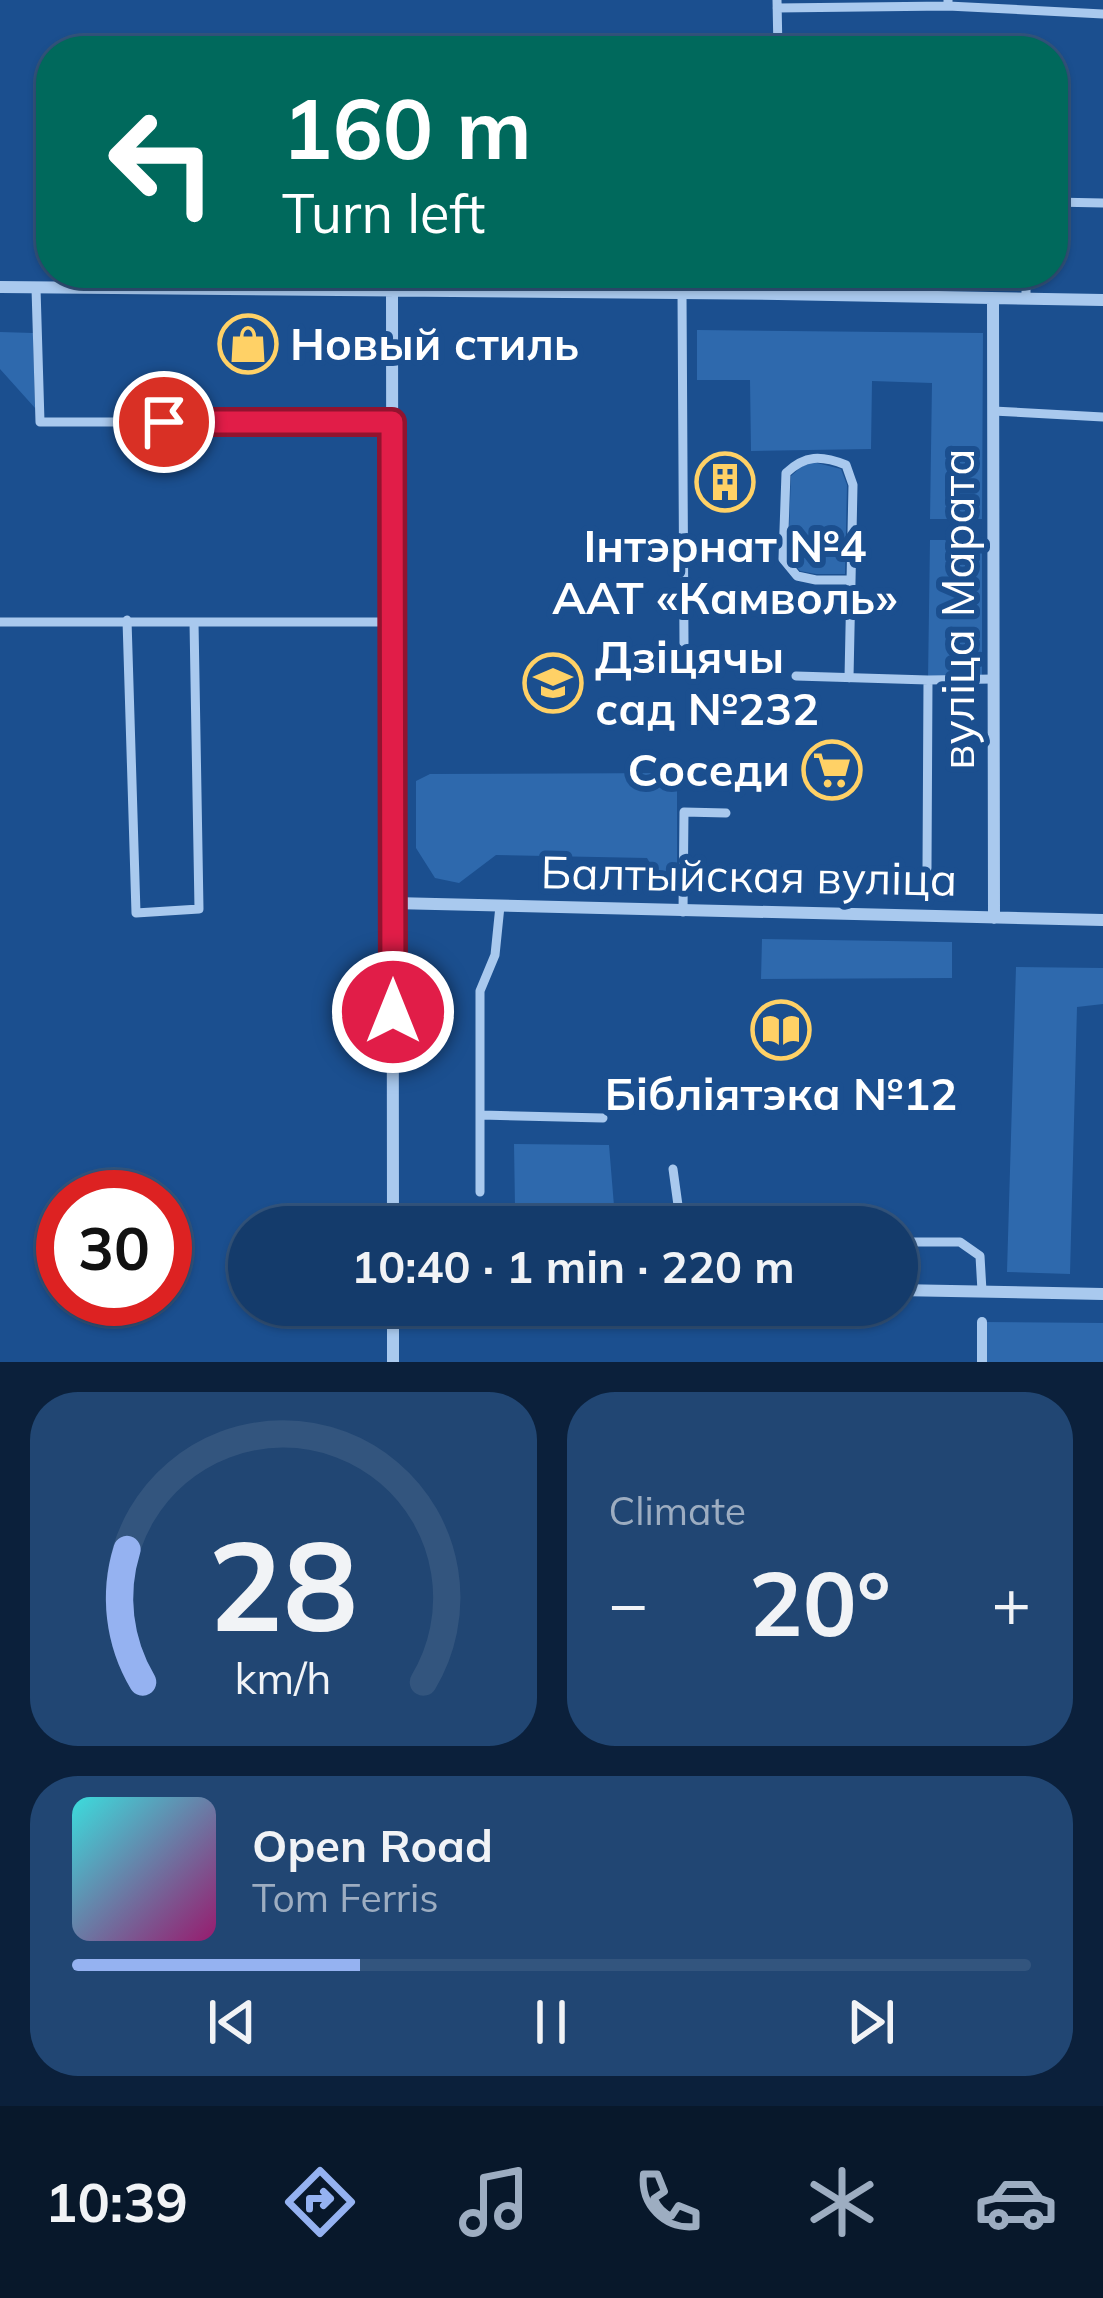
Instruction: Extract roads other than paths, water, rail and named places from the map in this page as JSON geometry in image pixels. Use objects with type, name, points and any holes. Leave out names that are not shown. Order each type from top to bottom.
[{"type":"street","points":[[0,287],[1103,300]]},
{"type":"street","points":[[392,290],[393,1206]]},
{"type":"street","name":"вуліца Марата","points":[[993,300],[994,918]]},
{"type":"street","name":"Балтыйская вуліца","points":[[393,903],[1103,920]]},
{"type":"street","points":[[918,1290],[1103,1294]]},
{"type":"street","points":[[982,1322],[982,1362]]},
{"type":"street","points":[[393,1326],[393,1362]]},
{"type":"lane","points":[[778,36],[777,4],[948,3],[1103,14]]},
{"type":"lane","points":[[1068,202],[1103,203]]},
{"type":"lane","points":[[36,288],[40,422],[392,422]]},
{"type":"lane","points":[[778,288],[778,294]]},
{"type":"lane","points":[[1027,288],[1027,299]]},
{"type":"lane","points":[[682,293],[684,643]]},
{"type":"lane","points":[[993,411],[1103,417]]},
{"type":"lane","points":[[849,678],[853,484],[845,465],[832,459],[812,457],[798,462],[786,473],[783,559],[797,576],[851,580]]},
{"type":"lane","points":[[127,620],[136,913],[199,909],[194,622]]},
{"type":"lane","points":[[0,622],[393,622]]},
{"type":"lane","points":[[796,676],[994,680]]},
{"type":"lane","points":[[927,868],[928,680]]},
{"type":"lane","points":[[683,912],[684,812],[726,813]]},
{"type":"lane","points":[[480,1192],[479,991],[496,955],[500,906]]},
{"type":"lane","points":[[481,1115],[603,1118]]},
{"type":"lane","points":[[673,1168],[678,1206]]},
{"type":"lane","points":[[918,1242],[961,1242],[980,1256],[982,1291]]},
{"type":"place","name":"Новый стиль","points":[[248,344]]},
{"type":"place","name":"Інтэрнат №4 ААТ «Камволь»","points":[[725,482]]},
{"type":"place","name":"Дзіцячы сад №232","points":[[553,683]]},
{"type":"place","name":"Соседи","points":[[832,770]]},
{"type":"place","name":"Бібліятэка №12","points":[[781,1030]]}]
